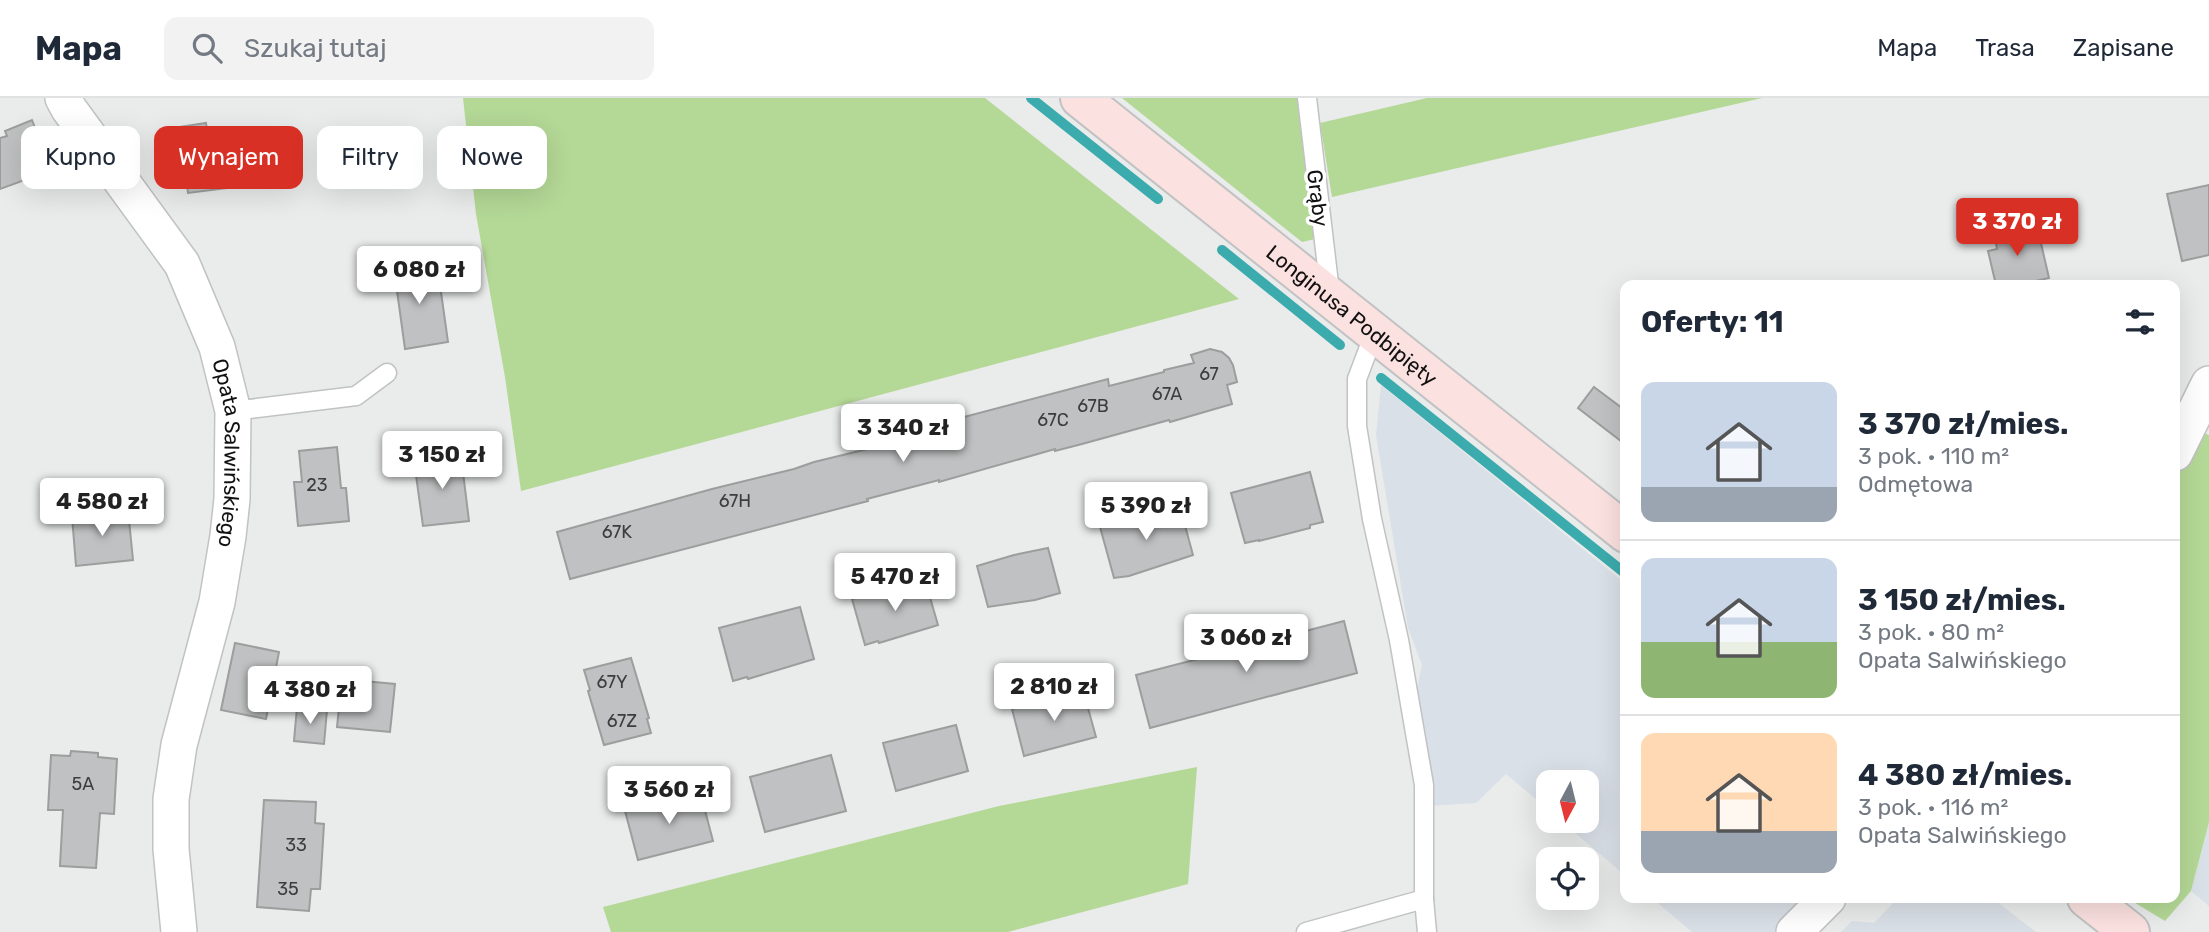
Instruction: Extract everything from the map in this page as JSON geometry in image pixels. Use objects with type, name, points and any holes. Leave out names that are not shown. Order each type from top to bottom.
[{"type":"street","name":"Opata Salwińskiego","points":[[63,98],[182,264],[217,347],[233,411],[232,499],[228,536],[217,602],[179,745],[171,799],[171,849],[178,932]]},
{"type":"street","name":"Longinusa Podbipięty","points":[[1080,98],[1620,528]]},
{"type":"street","points":[[2180,443],[2209,384]]},
{"type":"street","points":[[1794,932],[1823,903]]},
{"type":"street","points":[[2093,903],[2130,932]]},
{"type":"lane","name":"Grąby","points":[[1307,98],[1331,299]]},
{"type":"lane","points":[[1374,334],[1357,379],[1357,426],[1424,785],[1424,899],[1427,932]]},
{"type":"lane","points":[[233,411],[356,396],[387,373]]},
{"type":"lane","points":[[1306,932],[1424,899]]},
{"type":"shaded area","points":[[1381,385],[1620,579],[1620,871],[1599,853],[1599,847],[1592,847],[1575,833],[1600,833],[1600,770],[1536,770],[1536,799],[1506,774],[1476,803],[1430,806],[1417,689],[1422,665],[1408,628],[1376,435]]},
{"type":"shaded area","points":[[2209,822],[2209,906],[2191,891]]},
{"type":"shaded area","points":[[1658,903],[1798,903],[1774,932],[1692,932]]},
{"type":"shaded area","points":[[1893,903],[1998,903],[2036,932],[1841,932],[1852,921],[1874,923]]},
{"type":"green space","points":[[463,98],[985,98],[1239,299],[521,491],[473,189],[547,189],[547,126],[466,126]]},
{"type":"green space","points":[[1122,98],[1297,98],[1315,239],[1302,242]]},
{"type":"green space","points":[[1427,98],[1762,98],[1332,197],[1320,123]]},
{"type":"green space","points":[[2202,432],[2209,435],[2209,822],[2191,891],[2165,921],[2135,903],[2180,903],[2180,463],[2194,436]]},
{"type":"green space","points":[[1197,767],[1188,884],[1008,932],[611,932],[603,907],[999,806]]},
{"type":"building","points":[[32,120],[34,126],[21,126],[21,181],[0,189],[0,138],[7,136],[5,131]]},
{"type":"building","points":[[206,123],[206,126],[186,126]]},
{"type":"building","points":[[2209,185],[2209,255],[2182,261],[2167,194]]},
{"type":"building","points":[[187,189],[220,189],[188,193]]},
{"type":"building","points":[[2027,225],[2030,241],[2040,239],[2049,278],[1995,280],[1988,251],[1997,249],[1994,232]]},
{"type":"building","points":[[423,259],[426,287],[440,285],[448,342],[405,349],[393,262]]},
{"type":"building","points":[[1210,349],[1222,352],[1233,365],[1237,382],[1227,385],[1232,404],[570,579],[557,532],[913,438],[911,431],[1108,379],[1109,386],[1164,372],[1194,363],[1191,355]]},
{"type":"building","points":[[1594,387],[1620,406],[1620,440],[1578,408]]},
{"type":"building","points":[[337,447],[341,488],[346,488],[349,521],[298,526],[294,482],[302,482],[299,451]]},
{"type":"building","points":[[461,456],[469,521],[423,526],[414,461]]},
{"type":"building","points":[[1310,472],[1323,522],[1310,525],[1310,528],[1245,543],[1231,493]]},
{"type":"building","points":[[1180,507],[1193,555],[1129,576],[1114,578],[1100,527]]},
{"type":"building","points":[[128,510],[133,560],[76,566],[72,516]]},
{"type":"building","points":[[1048,548],[1060,593],[988,607],[977,566]]},
{"type":"building","points":[[925,580],[938,625],[865,645],[852,599]]},
{"type":"building","points":[[800,607],[814,659],[733,681],[719,628]]},
{"type":"building","points":[[1344,621],[1357,673],[1150,728],[1136,675]]},
{"type":"building","points":[[235,643],[279,652],[266,719],[221,710]]},
{"type":"building","points":[[631,658],[651,733],[604,745],[584,670]]},
{"type":"building","points":[[342,679],[395,684],[390,732],[337,727]]},
{"type":"building","points":[[1083,690],[1096,737],[1024,756],[1012,709]]},
{"type":"building","points":[[297,707],[327,710],[324,744],[294,741]]},
{"type":"building","points":[[956,725],[968,771],[896,791],[883,743]]},
{"type":"building","points":[[71,751],[98,753],[98,757],[117,759],[114,814],[100,813],[96,868],[60,866],[63,810],[48,810],[51,755],[70,756]]},
{"type":"building","points":[[831,755],[846,811],[765,832],[750,777]]},
{"type":"building","points":[[700,791],[713,841],[638,860],[625,811]]},
{"type":"building","points":[[264,800],[316,802],[315,823],[324,824],[320,889],[311,889],[309,911],[257,907]]},
{"type":"waterway","points":[[1031,98],[1158,199]]},
{"type":"waterway","points":[[1222,250],[1340,345]]},
{"type":"waterway","points":[[1381,378],[1620,569]]}]
